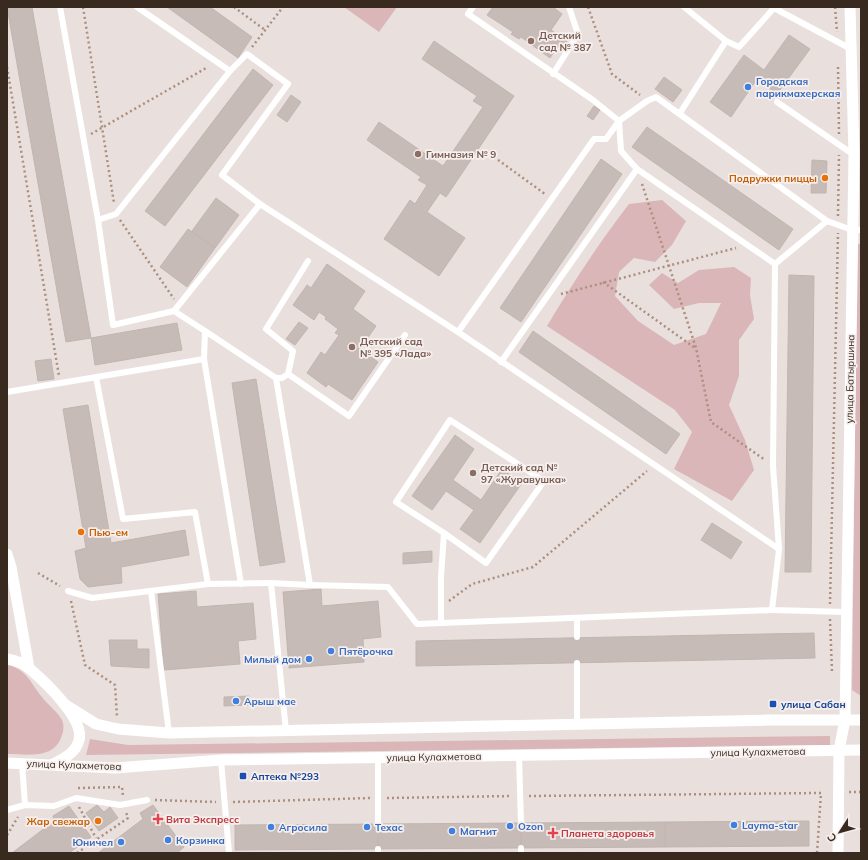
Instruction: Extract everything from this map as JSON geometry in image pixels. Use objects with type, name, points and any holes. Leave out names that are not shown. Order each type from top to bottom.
[{"type":"main road","name":"улица Батыршина","points":[[839,750],[845,720],[846,612],[857,230],[850,7]]},
{"type":"main road","points":[[7,554],[12,567],[29,668]]},
{"type":"main road","points":[[7,659],[16,661],[29,668],[64,704],[79,726],[79,740],[76,748],[68,756],[53,764]]},
{"type":"main road","points":[[64,704],[96,724],[118,729],[169,733],[578,724],[861,720]]},
{"type":"main road","points":[[838,853],[839,750]]},
{"type":"main road","name":"улица Кулахметова","points":[[7,763],[115,768],[221,760],[861,750]]},
{"type":"lane","points":[[60,7],[98,220],[113,325],[174,311],[260,204]]},
{"type":"lane","points":[[137,7],[230,71]]},
{"type":"lane","points":[[473,7],[468,14],[553,74],[593,100],[619,121],[621,151],[637,169],[775,264]]},
{"type":"lane","points":[[553,74],[578,34],[569,7]]},
{"type":"lane","points":[[684,7],[726,41],[739,47],[774,8],[851,49]]},
{"type":"lane","points":[[680,113],[726,41]]},
{"type":"lane","points":[[98,220],[116,214],[230,71],[247,54],[288,84],[222,175],[260,204],[458,332],[779,549]]},
{"type":"lane","points":[[458,332],[594,139],[606,139],[619,121],[647,101],[656,97],[827,221],[857,230]]},
{"type":"lane","points":[[777,102],[854,155]]},
{"type":"lane","points":[[501,362],[637,169]]},
{"type":"lane","points":[[772,610],[779,549],[773,466],[775,264],[827,221]]},
{"type":"lane","points":[[174,311],[276,378],[282,378],[288,374],[293,351],[266,329],[308,261]]},
{"type":"lane","points":[[205,331],[204,359],[241,584]]},
{"type":"lane","points":[[288,374],[349,416],[405,335]]},
{"type":"lane","points":[[7,392],[204,359]]},
{"type":"lane","points":[[96,377],[123,519],[196,512],[208,584]]},
{"type":"lane","points":[[276,378],[310,585]]},
{"type":"lane","points":[[450,420],[544,481],[486,563],[444,534],[396,502],[450,420]]},
{"type":"lane","points":[[441,623],[441,577],[444,534]]},
{"type":"lane","points":[[68,591],[92,598],[208,584],[271,583],[388,587],[417,624],[772,610],[846,612]]},
{"type":"lane","points":[[271,583],[286,731]]},
{"type":"lane","points":[[151,591],[169,733]]},
{"type":"lane","points":[[576,618],[577,638]]},
{"type":"lane","points":[[577,663],[578,724]]},
{"type":"lane","points":[[519,756],[521,823]]},
{"type":"lane","points":[[378,758],[378,824]]},
{"type":"lane","points":[[221,760],[228,853]]},
{"type":"lane","points":[[22,763],[25,805]]},
{"type":"lane","points":[[7,810],[25,805],[54,806],[76,798],[124,804],[147,800]]},
{"type":"path","points":[[83,7],[116,214],[179,306]]},
{"type":"path","points":[[234,7],[265,30]]},
{"type":"path","points":[[247,54],[283,7]]},
{"type":"path","points":[[588,7],[612,74],[647,101]]},
{"type":"path","points":[[835,7],[838,42]]},
{"type":"path","points":[[84,138],[217,62]]},
{"type":"path","points":[[832,672],[830,611],[840,145],[838,66]]},
{"type":"path","points":[[7,67],[58,370]]},
{"type":"path","points":[[494,157],[552,198]]},
{"type":"path","points":[[637,169],[696,348],[711,422],[773,466]]},
{"type":"path","points":[[546,298],[602,282],[748,245]]},
{"type":"path","points":[[602,282],[696,348]]},
{"type":"path","points":[[441,608],[472,584],[533,567],[654,465]]},
{"type":"path","points":[[38,573],[68,591],[85,665],[115,685],[118,717]]},
{"type":"path","points":[[77,853],[96,838],[128,818],[124,804],[122,787],[75,788],[76,798],[81,814],[96,838]]},
{"type":"path","points":[[147,800],[225,802],[378,798],[821,792],[817,853]]},
{"type":"path","points":[[848,792],[861,792]]},
{"type":"path","points":[[7,835],[25,805]]},
{"type":"shaded area","points":[[344,7],[397,7],[379,32]]},
{"type":"shaded area","points":[[662,200],[686,221],[672,245],[655,262],[634,258],[619,272],[615,296],[638,321],[674,345],[706,334],[721,303],[699,303],[674,309],[649,285],[662,273],[678,283],[699,270],[734,267],[751,278],[750,295],[754,319],[739,340],[739,376],[729,405],[745,440],[754,470],[732,501],[674,469],[692,432],[675,410],[547,326],[586,264],[629,204]]},
{"type":"shaded area","points":[[857,244],[861,244],[861,696],[852,690]]},
{"type":"shaded area","points":[[7,665],[19,669],[28,677],[44,700],[62,720],[62,735],[53,749],[47,752],[31,755],[7,754]]},
{"type":"shaded area","points":[[830,736],[830,745],[86,755],[90,739],[128,745]]},
{"type":"building","points":[[7,7],[32,7],[91,338],[66,342]]},
{"type":"building","points":[[167,7],[210,7],[252,37],[238,58]]},
{"type":"building","points":[[493,7],[553,7],[562,14],[551,30],[567,41],[562,48],[558,46],[550,58],[521,37],[519,39],[511,34],[513,32],[487,15]]},
{"type":"building","points":[[789,35],[810,49],[777,94],[757,79],[731,117],[710,102],[744,55],[764,70]]},
{"type":"building","points":[[434,41],[514,96],[446,197],[440,193],[427,212],[465,238],[439,276],[384,239],[410,200],[415,204],[427,185],[418,180],[421,177],[367,140],[379,122],[443,166],[483,107],[473,101],[477,96],[422,59]]},
{"type":"building","points":[[253,69],[273,85],[165,226],[145,211]]},
{"type":"building","points":[[664,77],[682,90],[673,102],[655,89]]},
{"type":"building","points":[[291,95],[301,102],[287,122],[277,115]]},
{"type":"building","points":[[594,106],[600,110],[593,120],[587,116]]},
{"type":"building","points":[[647,127],[793,229],[779,250],[632,147]]},
{"type":"building","points":[[601,159],[622,174],[521,322],[500,308]]},
{"type":"building","points":[[812,160],[827,161],[826,193],[811,193]]},
{"type":"building","points":[[216,198],[239,215],[215,248],[192,231]]},
{"type":"building","points":[[188,229],[215,248],[187,287],[160,267]]},
{"type":"building","points":[[327,264],[365,291],[353,309],[376,326],[360,349],[378,362],[352,400],[328,384],[326,387],[307,373],[321,352],[325,355],[339,335],[335,333],[338,329],[325,319],[326,317],[319,312],[314,320],[293,305],[307,285],[311,288]]},
{"type":"building","points":[[789,275],[814,276],[811,572],[785,572]]},
{"type":"building","points":[[299,322],[308,328],[295,345],[286,339]]},
{"type":"building","points":[[177,323],[182,350],[95,365],[91,338]]},
{"type":"building","points":[[533,331],[680,434],[666,454],[519,352]]},
{"type":"building","points":[[51,359],[54,379],[38,381],[35,361]]},
{"type":"building","points":[[256,379],[285,562],[260,566],[232,383]]},
{"type":"building","points":[[88,405],[111,543],[185,530],[189,555],[121,567],[122,583],[88,587],[80,579],[75,551],[86,548],[63,409]]},
{"type":"building","points":[[455,435],[474,449],[453,480],[481,500],[502,469],[522,483],[480,543],[460,529],[474,510],[446,491],[432,510],[412,496]]},
{"type":"building","points":[[712,523],[742,542],[731,559],[701,540]]},
{"type":"building","points":[[432,551],[432,562],[403,564],[403,553]]},
{"type":"building","points":[[321,589],[322,606],[378,601],[381,637],[363,639],[364,662],[289,668],[283,592]]},
{"type":"building","points":[[196,591],[197,607],[253,603],[256,639],[238,641],[240,664],[164,670],[158,594]]},
{"type":"building","points":[[814,633],[815,658],[416,666],[416,641]]},
{"type":"building","points":[[109,640],[137,640],[137,649],[149,649],[149,668],[111,666]]},
{"type":"building","name":"Арыш мае","points":[[249,696],[249,705],[224,706],[224,697]]},
{"type":"building","points":[[97,805],[104,812],[110,807],[118,818],[99,831],[86,813]]},
{"type":"building","points":[[153,805],[184,847],[177,853],[158,853],[157,851],[155,853],[98,853],[143,819],[140,813]]},
{"type":"building","points":[[69,806],[91,837],[69,853],[12,853],[54,821],[53,816]]},
{"type":"building","points":[[809,821],[809,846],[665,847],[665,822]]},
{"type":"building","points":[[665,822],[665,847],[521,848],[521,823]]},
{"type":"building","points":[[521,823],[521,848],[378,849],[378,824]]},
{"type":"building","points":[[378,824],[378,849],[235,850],[235,825]]},
{"type":"place","name":"Детский сад № 387","points":[[531,41]]},
{"type":"place","name":"Городская парикмахерская","points":[[748,87]]},
{"type":"place","name":"Гимназия № 9","points":[[418,154]]},
{"type":"place","name":"Подружки пиццы","points":[[825,178]]},
{"type":"place","name":"Детский сад № 395 «Лада»","points":[[352,347]]},
{"type":"place","name":"Детский сад № 97 «Журавушка»","points":[[473,473]]},
{"type":"place","name":"Пью-ем","points":[[81,532]]},
{"type":"place","name":"Пятёрочка","points":[[331,651]]},
{"type":"place","name":"Милый дом","points":[[309,659]]},
{"type":"place","name":"Арыш мае","points":[[236,701]]},
{"type":"place","name":"улица Сабан","points":[[773,704]]},
{"type":"place","name":"Аптека №293","points":[[243,776]]},
{"type":"place","name":"Вита Экспресс","points":[[158,819]]},
{"type":"place","name":"Жар свежар","points":[[98,821]]},
{"type":"place","name":"Layma-star","points":[[734,825]]},
{"type":"place","name":"Ozon","points":[[510,826]]},
{"type":"place","name":"Агросила","points":[[271,827]]},
{"type":"place","name":"Техас","points":[[367,827]]},
{"type":"place","name":"Магнит","points":[[452,831]]},
{"type":"place","name":"Планета здоровья","points":[[553,833]]},
{"type":"place","name":"Корзинка","points":[[168,840]]},
{"type":"place","name":"Юничел","points":[[121,842]]}]
